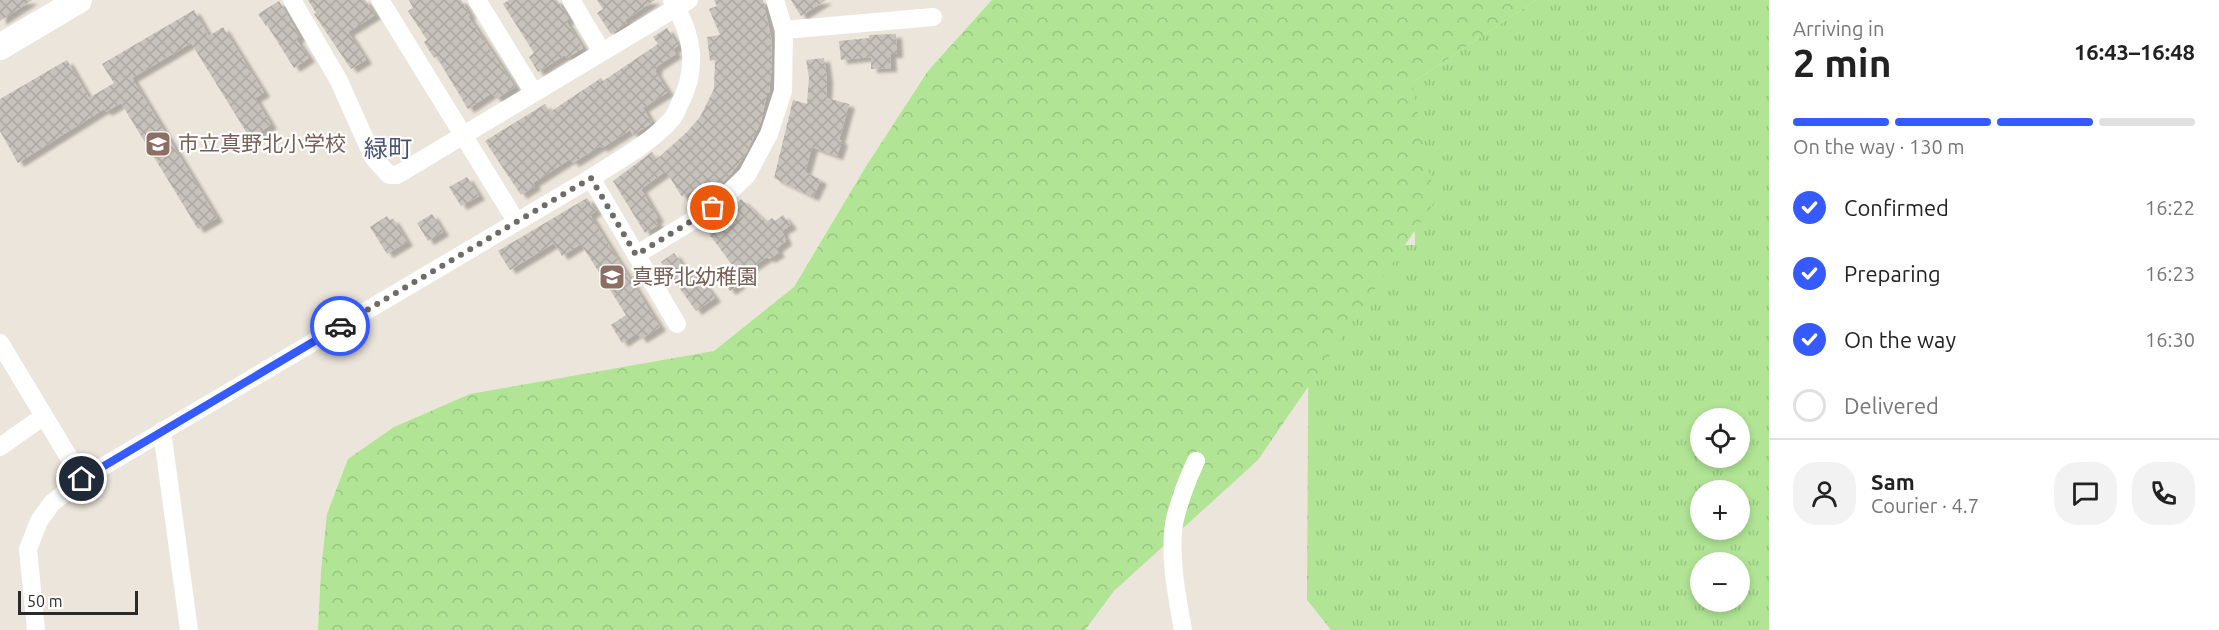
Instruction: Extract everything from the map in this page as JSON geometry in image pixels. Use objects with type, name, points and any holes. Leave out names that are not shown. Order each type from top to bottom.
[{"type":"street","points":[[0,47],[79,0]]},
{"type":"street","points":[[36,630],[28,549],[39,521],[52,503],[82,479],[591,178],[639,147],[672,120],[686,94],[693,66],[689,38],[679,2],[602,52],[398,175],[389,175],[373,157],[339,81],[292,0]]},
{"type":"street","points":[[380,0],[516,221]]},
{"type":"street","points":[[477,0],[534,93]]},
{"type":"street","points":[[571,0],[602,52]]},
{"type":"street","points":[[636,255],[713,208],[747,175],[769,134],[783,91],[784,30],[775,0]]},
{"type":"street","points":[[784,30],[933,16]]},
{"type":"street","points":[[591,178],[676,324]]},
{"type":"street","points":[[0,343],[82,479]]},
{"type":"street","points":[[0,447],[44,416]]},
{"type":"street","points":[[162,431],[189,630]]},
{"type":"street","points":[[1183,630],[1174,571],[1175,521],[1183,489],[1196,461]]},
{"type":"green space","points":[[992,0],[1536,0],[1412,83],[1435,201],[1258,460],[1114,591],[1085,630],[318,630],[327,514],[348,459],[394,427],[470,394],[714,351],[794,287],[865,168],[928,71]]},
{"type":"green space","points":[[1536,0],[1769,0],[1769,630],[1331,630],[1307,600],[1309,244],[1415,245],[1412,83]]},
{"type":"building","points":[[0,0],[32,0],[0,21]]},
{"type":"building","points":[[308,0],[365,0],[375,15],[348,32],[366,60],[351,69],[314,14],[316,13]]},
{"type":"building","points":[[409,0],[461,0],[470,15],[468,16],[515,87],[496,99],[492,93],[468,109],[436,56],[434,58],[424,42],[427,40],[408,11],[413,8]]},
{"type":"building","points":[[509,0],[557,0],[569,19],[566,21],[583,48],[567,58],[565,55],[538,72],[529,57],[534,53],[503,4]]},
{"type":"building","points":[[597,0],[655,0],[625,20],[627,23],[611,34],[597,13],[603,9]]},
{"type":"building","points":[[714,0],[763,0],[771,37],[772,64],[769,93],[767,93],[761,122],[745,155],[731,174],[707,198],[696,188],[682,197],[666,171],[641,189],[658,218],[655,220],[658,225],[645,233],[613,181],[652,152],[657,159],[700,117],[714,89],[715,60],[710,61],[707,37],[720,35],[709,9],[717,6]]},
{"type":"building","points":[[791,0],[826,0],[801,16]]},
{"type":"building","points":[[279,1],[300,37],[296,39],[309,58],[294,68],[258,14]]},
{"type":"building","points":[[194,10],[209,36],[223,27],[264,93],[255,98],[271,125],[250,138],[191,43],[132,78],[217,218],[198,229],[121,103],[106,112],[104,109],[18,163],[0,131],[0,99],[67,60],[89,98],[114,83],[102,64]]},
{"type":"building","points":[[667,28],[678,46],[673,49],[676,54],[656,67],[655,71],[668,92],[643,108],[652,123],[633,135],[630,130],[573,163],[570,159],[533,183],[535,186],[521,195],[485,141],[545,104],[550,112],[601,78],[603,81],[658,44],[653,37]]},
{"type":"building","points":[[896,34],[897,54],[890,54],[891,68],[871,69],[871,57],[841,60],[839,41],[869,38],[869,35]]},
{"type":"building","points":[[824,58],[827,79],[826,98],[849,104],[837,156],[812,147],[805,172],[821,180],[813,197],[774,178],[793,100],[807,104],[809,77],[806,60]]},
{"type":"building","points":[[467,177],[479,196],[461,206],[449,187]]},
{"type":"building","points":[[587,198],[596,211],[590,215],[660,327],[641,339],[637,333],[622,343],[611,325],[626,315],[581,244],[562,256],[554,243],[510,270],[498,251]]},
{"type":"building","points":[[741,199],[766,222],[772,218],[775,221],[783,215],[791,225],[782,231],[786,241],[776,249],[779,253],[769,259],[767,257],[740,275],[709,234],[736,215],[730,210]]},
{"type":"building","points":[[432,214],[443,232],[428,241],[417,223]]},
{"type":"building","points":[[387,216],[390,220],[393,219],[407,242],[387,254],[370,227]]},
{"type":"building","points":[[674,253],[692,279],[698,275],[715,298],[696,311],[661,262]]},
{"type":"building","points":[[732,273],[740,284],[730,291],[722,280]]},
{"type":"way so far","points":[[340,326],[591,178],[636,255],[713,208]]},
{"type":"place","name":"市立真野北小学校","points":[[158,144]]},
{"type":"place","name":"真野北幼稚園","points":[[612,277]]},
{"type":"district","name":"緑町","points":[[388,149]]},
{"type":"route","points":[[82,479],[340,326]]}]
